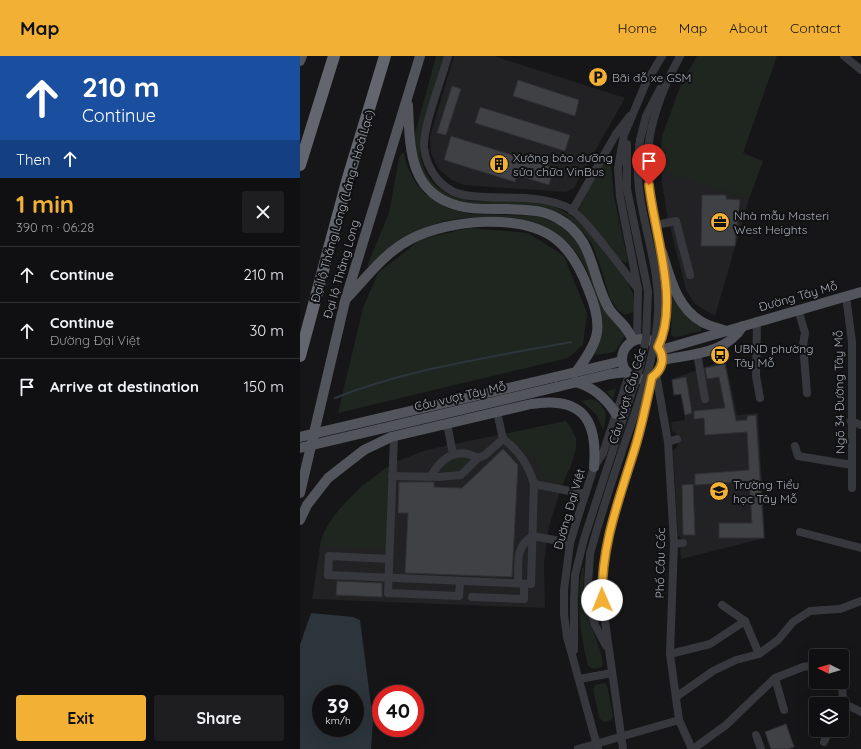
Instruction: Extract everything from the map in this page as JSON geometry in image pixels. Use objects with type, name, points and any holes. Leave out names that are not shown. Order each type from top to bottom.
[{"type":"highway","points":[[300,165],[334,56]]},
{"type":"highway","name":"Đại lộ Thăng Long (Láng - Hoà Lạc)","points":[[300,356],[348,178],[385,56]]},
{"type":"main road","points":[[300,61],[302,56]]},
{"type":"main road","name":"Đại lộ Thăng Long","points":[[300,493],[345,301],[420,56]]},
{"type":"main road","points":[[408,97],[410,147],[416,170],[426,186],[435,196],[445,202],[459,206],[533,210],[557,218],[569,226],[579,236],[587,248],[603,297],[610,309],[627,328],[635,340]]},
{"type":"main road","points":[[345,301],[392,252],[424,233],[467,223],[504,223],[527,226],[546,233],[566,248],[580,270],[592,298],[598,322],[598,331],[591,350],[576,372]]},
{"type":"main road","points":[[662,252],[669,277],[685,308],[704,323],[726,330]]},
{"type":"main road","name":"Đường Tây Mỗ","points":[[660,348],[861,292]]},
{"type":"main road","points":[[663,360],[697,353],[727,344],[737,335],[743,326]]},
{"type":"main road","points":[[635,340],[651,340],[660,348],[663,360],[654,376],[640,379],[628,374],[622,361],[624,349],[635,340]]},
{"type":"main road","name":"Cầu vượt Tây Mỗ","points":[[300,448],[556,382],[576,372],[622,361]]},
{"type":"main road","name":"Cầu vượt Tây Mỗ","points":[[300,437],[556,382],[575,382],[610,374],[628,374]]},
{"type":"main road","points":[[575,382],[592,388],[607,400],[616,414]]},
{"type":"main road","points":[[300,520],[307,505],[328,478],[364,450],[394,437],[545,402],[566,404],[574,406],[580,410],[592,433],[596,448],[594,467]]},
{"type":"street","points":[[448,56],[424,140],[427,162],[433,173],[442,184],[463,194],[536,199],[551,202],[572,211],[588,227],[638,289]]},
{"type":"street","points":[[635,340],[638,289],[618,182],[621,146],[645,85],[662,56]]},
{"type":"street","points":[[660,348],[666,308],[662,252],[650,196],[648,159],[657,110],[670,75],[680,56]]},
{"type":"street","points":[[844,56],[861,70]]},
{"type":"street","name":"Cầu vượt Cầu Cốc","points":[[609,652],[595,625],[590,603],[588,585],[590,554],[650,368],[657,327],[658,299],[655,267],[638,191],[637,155],[646,116],[670,75]]},
{"type":"street","points":[[572,211],[616,134],[634,110]]},
{"type":"street","name":"Cầu vượt Cầu Cốc","points":[[574,657],[575,575],[582,545],[639,370],[646,339],[648,290],[627,189],[627,144],[630,124]]},
{"type":"street","points":[[656,225],[676,220],[690,275]]},
{"type":"street","name":"Ngõ 34 Đường Tây Mỗ","points":[[846,296],[852,342],[852,488]]},
{"type":"street","points":[[798,309],[805,333],[803,345],[807,392]]},
{"type":"street","points":[[757,321],[756,376],[760,398]]},
{"type":"street","points":[[697,353],[705,399]]},
{"type":"street","name":"Đường Đại Việt","points":[[597,747],[580,679],[567,636],[564,614],[564,590],[570,543],[594,467],[603,453],[628,374]]},
{"type":"street","points":[[624,749],[621,738],[602,600],[601,577],[604,553],[610,527],[641,426],[654,376]]},
{"type":"street","name":"Phố Cầu Cốc","points":[[654,376],[668,442],[679,543],[670,654],[679,720],[692,749]]},
{"type":"street","points":[[389,559],[329,556],[328,575],[531,584],[534,484],[531,474],[519,455],[512,445],[503,439],[497,412]]},
{"type":"street","points":[[852,421],[861,425]]},
{"type":"street","points":[[447,424],[453,454]]},
{"type":"street","points":[[394,437],[388,593],[459,596],[460,581]]},
{"type":"street","points":[[392,476],[461,475],[478,458],[485,455],[503,439]]},
{"type":"street","points":[[668,442],[677,439]]},
{"type":"street","points":[[795,446],[798,456],[852,465]]},
{"type":"street","points":[[431,476],[441,461],[453,454],[464,453],[478,458]]},
{"type":"street","points":[[534,484],[585,494]]},
{"type":"street","points":[[800,532],[861,548]]},
{"type":"street","points":[[533,536],[570,543]]},
{"type":"street","points":[[472,597],[524,599],[521,584],[519,552],[522,545],[533,536]]},
{"type":"street","points":[[676,697],[713,671],[736,660],[759,654],[778,640],[793,622],[810,611],[840,609],[861,603]]},
{"type":"street","points":[[722,605],[746,622],[759,654]]},
{"type":"street","points":[[670,654],[710,644],[746,622]]},
{"type":"street","points":[[692,749],[726,725],[775,678],[809,666]]},
{"type":"street","points":[[580,679],[612,673]]},
{"type":"street","points":[[775,678],[784,710]]},
{"type":"street","points":[[849,706],[861,712]]},
{"type":"street","points":[[578,749],[597,747],[679,720]]},
{"type":"street","points":[[756,735],[761,749]]},
{"type":"street","points":[[824,742],[826,737]]},
{"type":"shaded area","points":[[436,56],[444,56],[421,135],[420,146],[420,156],[423,166],[435,185],[439,189],[458,198],[474,201],[536,202],[555,207],[565,212],[589,232],[627,282],[633,293],[633,312],[625,315],[618,310],[610,299],[592,244],[583,232],[566,216],[546,208],[454,202],[433,189],[419,170],[413,141]]},
{"type":"shaded area","points":[[454,56],[494,56],[625,98],[574,188],[566,192],[464,185],[452,180],[438,168],[431,153],[430,136]]},
{"type":"shaded area","points":[[697,56],[777,56],[743,153],[763,161],[749,199],[659,170],[662,136],[682,82]]},
{"type":"shaded area","points":[[402,153],[404,153],[407,166],[416,183],[425,194],[447,208],[468,214],[538,216],[556,223],[576,238],[583,249],[602,306],[626,334],[615,352],[594,355],[600,340],[600,316],[597,300],[588,273],[569,243],[542,225],[526,220],[508,217],[471,217],[449,220],[419,230],[397,245],[370,267],[367,266],[389,213],[399,158]]},
{"type":"shaded area","points":[[606,162],[611,166],[614,197],[628,261],[627,263],[622,261],[579,210],[579,207],[603,164]]},
{"type":"shaded area","points":[[662,170],[749,199],[715,316],[695,304],[686,290],[667,215],[662,182]]},
{"type":"shaded area","points":[[469,228],[528,233],[564,256],[587,313],[583,345],[568,358],[338,413],[363,308],[378,273],[421,239]]},
{"type":"shaded area","points":[[672,297],[683,312],[702,327],[701,331],[676,337],[671,335]]},
{"type":"shaded area","name":"Trường Tiểu học Tây Mỗ","points":[[725,360],[737,415],[758,413],[765,538],[681,559],[680,550],[683,546],[682,539],[678,535],[673,451],[678,445],[677,434],[672,431],[671,422],[685,420],[681,395],[674,395],[672,379]]},
{"type":"shaded area","points":[[616,389],[613,399],[606,391]]},
{"type":"shaded area","points":[[591,399],[600,404],[605,411],[606,420],[603,430],[596,414],[581,401]]},
{"type":"shaded area","points":[[566,421],[576,438],[576,448],[549,526],[544,563],[545,608],[312,599],[321,540],[345,503],[363,485],[393,463],[426,450]]},
{"type":"shaded area","points":[[566,421],[572,430],[576,445],[575,453],[563,484],[547,479],[539,470],[534,456],[508,439],[507,434]]},
{"type":"shaded area","points":[[456,456],[469,458],[466,466],[451,472],[443,471],[442,465]]},
{"type":"shaded area","points":[[390,465],[387,549],[320,546],[323,534],[338,511],[359,490]]},
{"type":"shaded area","points":[[582,568],[584,568],[586,611],[602,658],[603,664],[600,668],[593,669],[588,666],[583,642],[579,605]]},
{"type":"shaded area","points":[[311,613],[353,617],[360,620],[372,713],[371,749],[300,749],[300,645]]},
{"type":"shaded area","points":[[604,683],[607,685],[613,716],[611,720],[605,722],[600,719],[593,690],[595,685]]},
{"type":"building","points":[[518,80],[579,100],[575,116],[513,96]]},
{"type":"building","points":[[452,86],[461,89],[446,135],[437,133]]},
{"type":"building","points":[[480,107],[570,135],[565,151],[475,123]]},
{"type":"building","name":"Xưởng bảo dưỡng sửa chữa VinBus","points":[[451,136],[554,168],[549,185],[517,175],[515,182],[444,160]]},
{"type":"building","name":"Nhà mẫu Masteri West Heights","points":[[702,195],[726,195],[726,199],[740,200],[735,246],[701,246]]},
{"type":"building","points":[[725,364],[736,421],[747,420],[747,416],[756,415],[764,538],[719,538],[719,523],[752,523],[749,481],[695,485],[695,474],[749,470],[747,432],[705,435],[704,418],[694,419],[694,411],[725,408],[719,377],[707,379],[705,368]]},
{"type":"building","points":[[686,377],[692,413],[685,415],[681,394],[674,395],[672,380]]},
{"type":"building","points":[[503,449],[518,465],[512,577],[405,573],[408,513],[398,513],[399,482],[434,482],[434,487],[462,488]]},
{"type":"building","points":[[693,484],[695,535],[683,535],[682,485]]},
{"type":"building","points":[[337,581],[382,583],[382,597],[336,595]]},
{"type":"building","points":[[786,724],[794,747],[788,749],[771,749],[765,732]]},
{"type":"waterway","points":[[335,398],[422,371],[482,358],[571,342]]},
{"type":"place","name":"Bãi đỗ xe GSM","points":[[598,77]]},
{"type":"place","name":"Xưởng bảo dưỡng sửa chữa VinBus","points":[[499,164]]},
{"type":"place","name":"Nhà mẫu Masteri West Heights","points":[[720,222]]},
{"type":"place","name":"UBND phường Tây Mỗ","points":[[720,355]]},
{"type":"place","name":"Trường Tiểu học Tây Mỗ","points":[[719,491]]},
{"type":"route","points":[[602,600],[601,577],[604,553],[610,527],[635,447],[647,403],[652,377],[662,366],[663,360],[661,350],[658,347],[662,338],[665,322],[665,278],[662,252],[649,185]]}]
